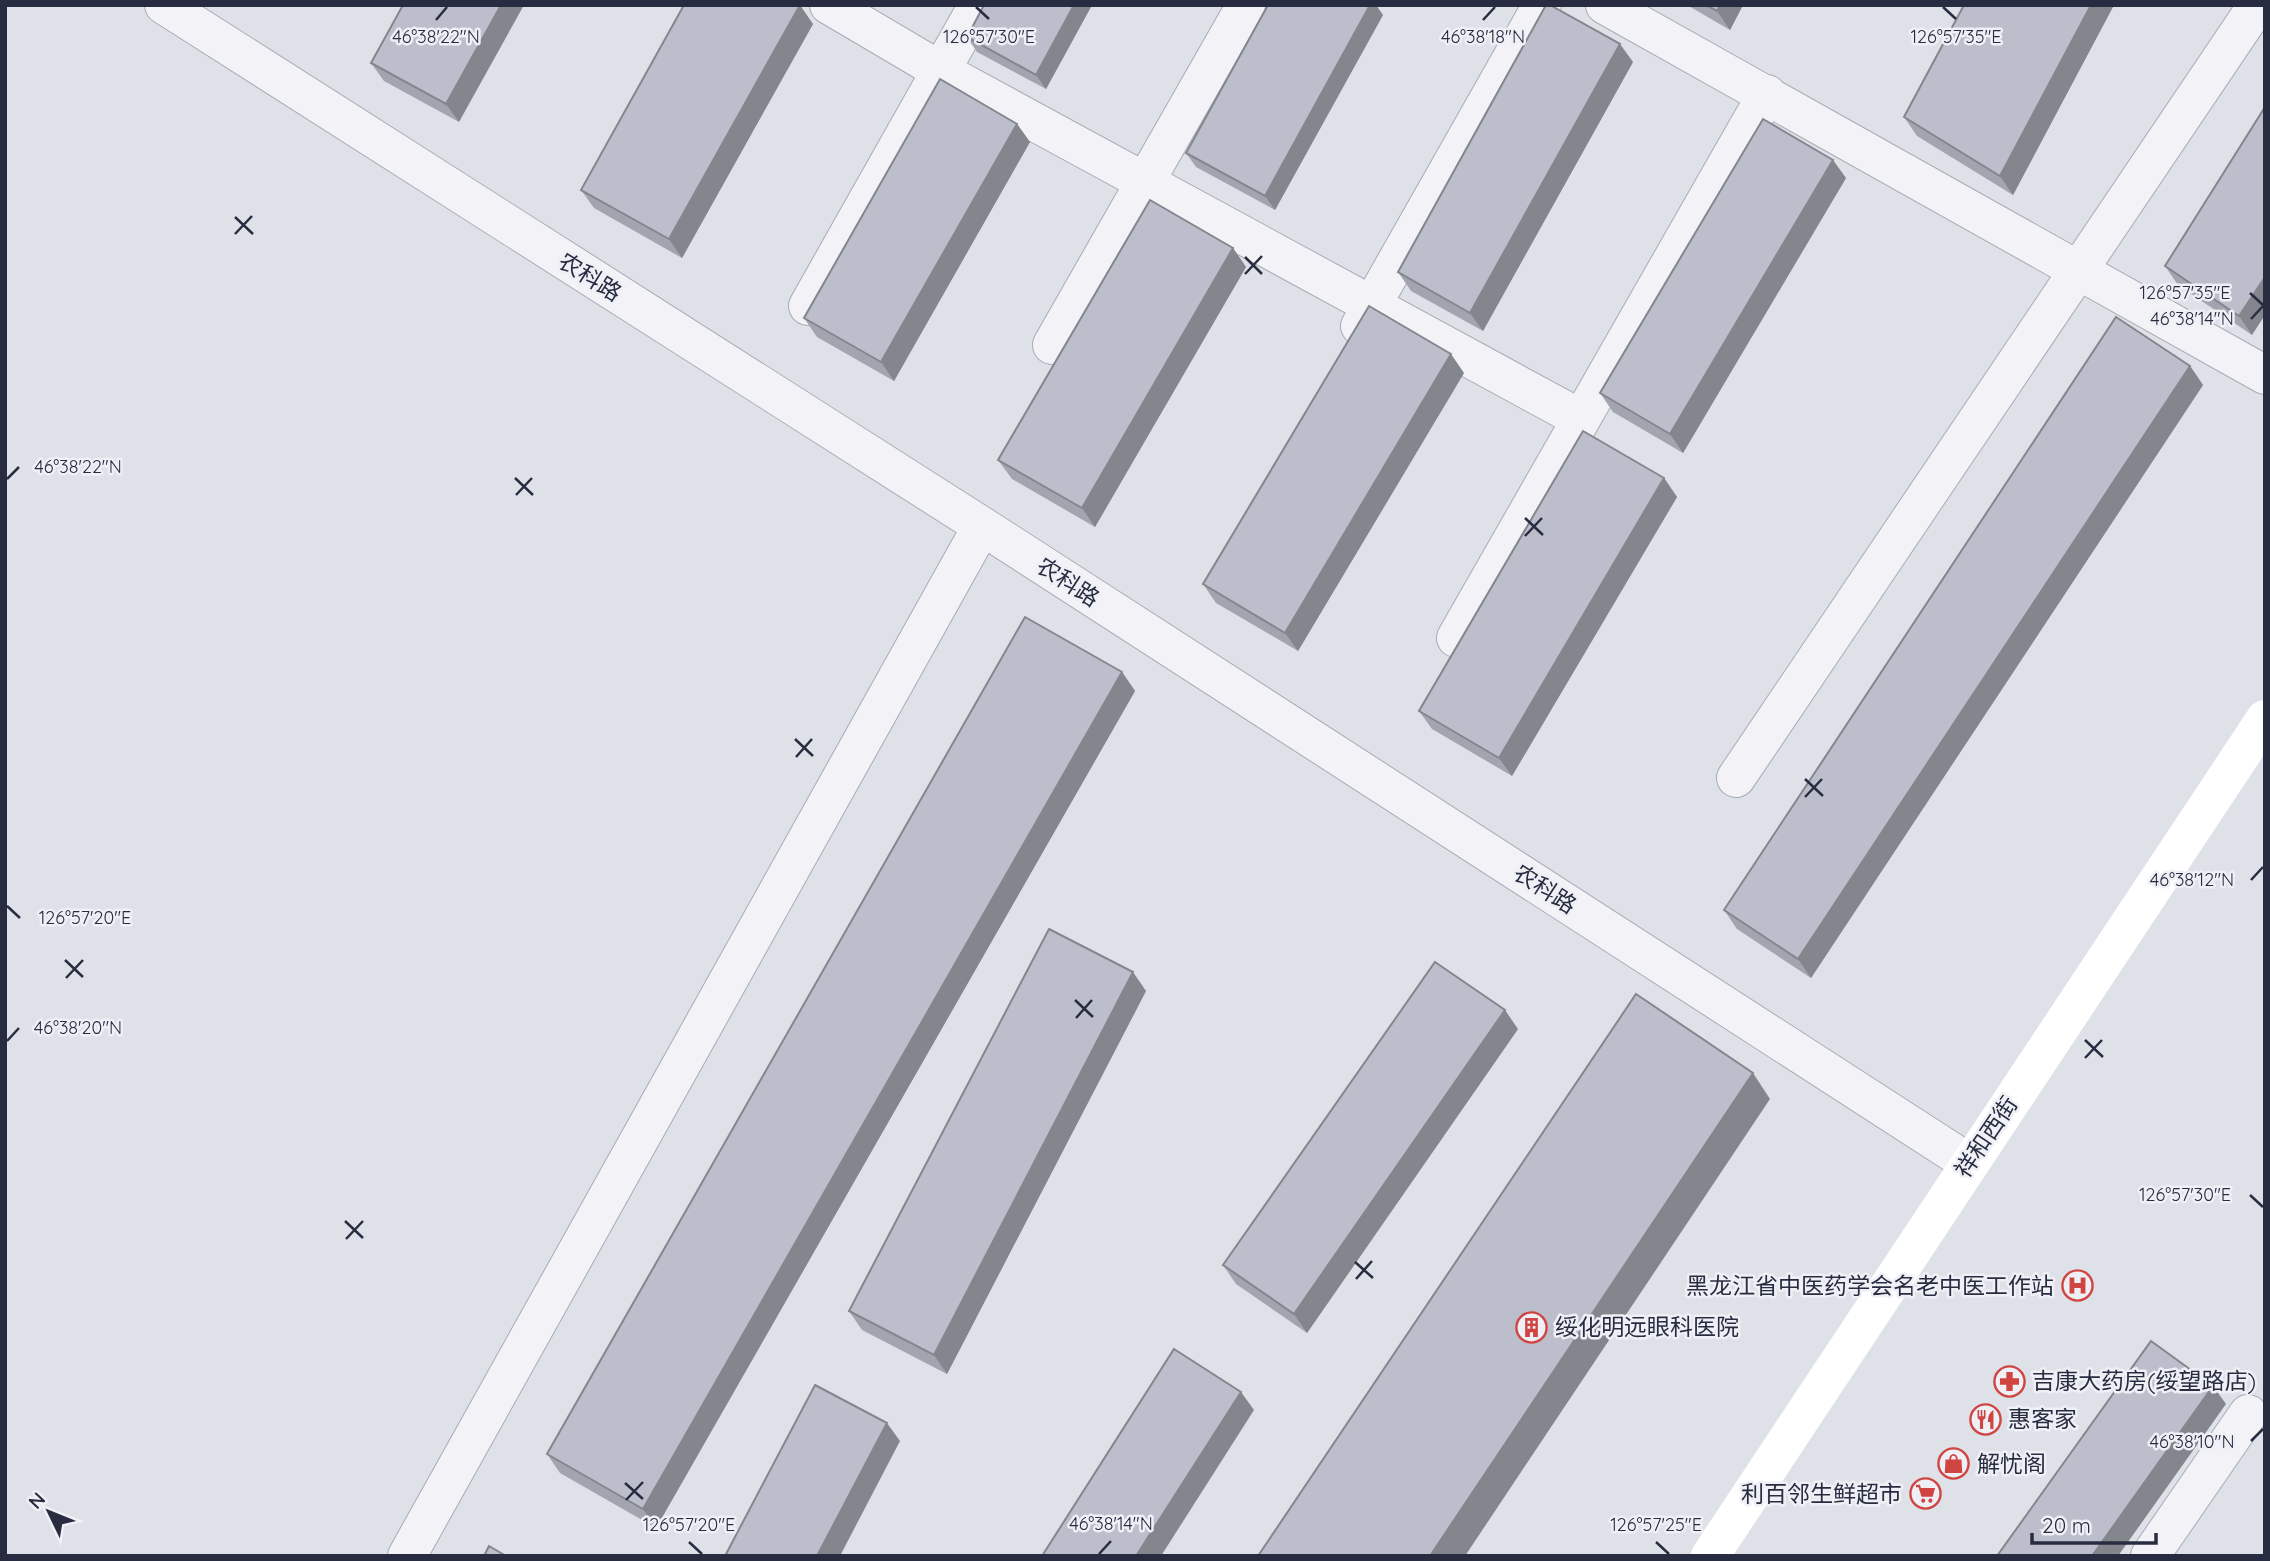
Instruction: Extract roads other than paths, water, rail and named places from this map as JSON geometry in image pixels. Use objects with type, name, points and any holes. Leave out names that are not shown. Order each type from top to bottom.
[{"type":"main road","name":"祥和西街","points":[[1710,1556],[2265,719]]},
{"type":"street","name":"农科路","points":[[164,5],[982,526],[1969,1163]]},
{"type":"street","points":[[829,5],[941,71],[1581,419]]},
{"type":"street","points":[[808,306],[978,5]]},
{"type":"street","points":[[1052,345],[1246,5]]},
{"type":"street","points":[[1345,352],[1542,5]]},
{"type":"street","points":[[1605,5],[2265,375]]},
{"type":"street","points":[[1736,778],[2254,10]]},
{"type":"street","points":[[1456,638],[1767,94]]},
{"type":"street","points":[[407,1556],[982,526]]},
{"type":"street","points":[[2150,1556],[2248,1414]]},
{"type":"place","name":"黑龙江省中医药学会名老中医工作站","points":[[2077,1286]]},
{"type":"place","name":"绥化明远眼科医院","points":[[1532,1327]]},
{"type":"place","name":"吉康大药房(绥望路店)","points":[[2009,1381]]},
{"type":"place","name":"惠客家","points":[[1985,1419]]},
{"type":"place","name":"解忧阁","points":[[1954,1464]]},
{"type":"place","name":"利百邻生鲜超市","points":[[1925,1494]]}]
